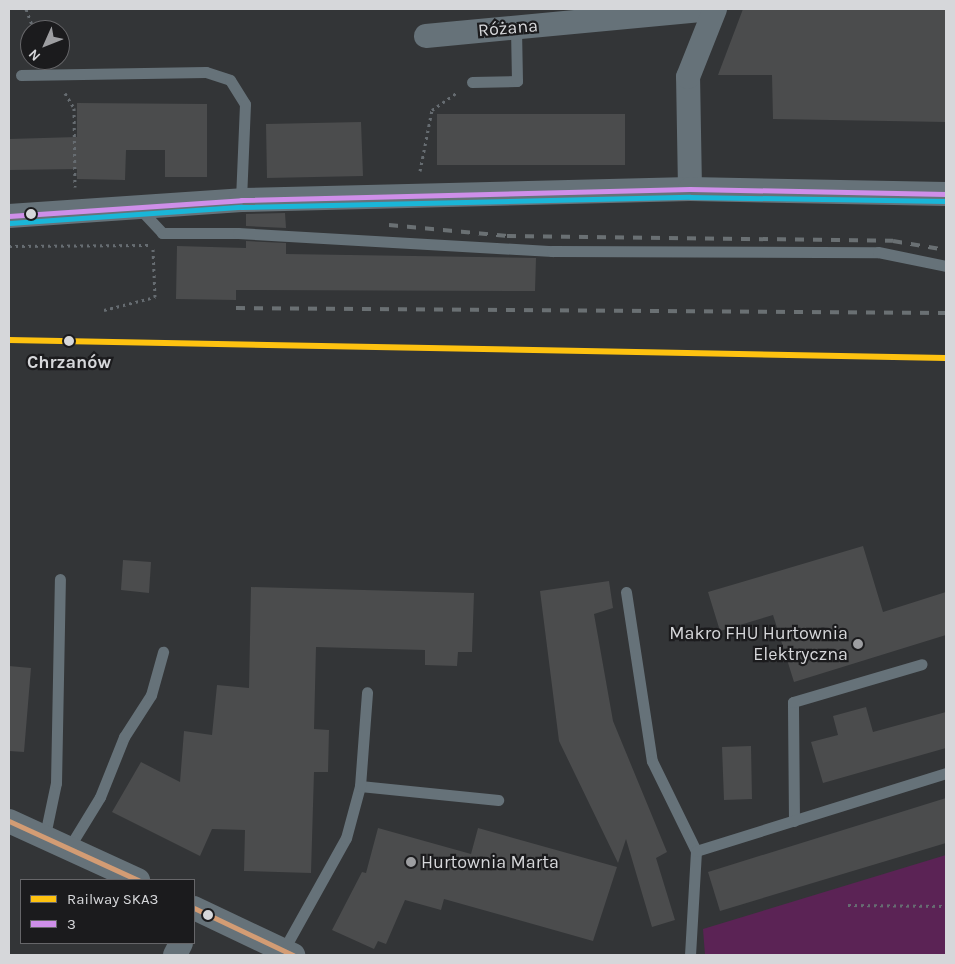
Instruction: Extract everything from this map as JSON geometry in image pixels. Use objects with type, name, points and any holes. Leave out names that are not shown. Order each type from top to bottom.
[{"type":"street","name":"Różana","points":[[426,36],[709,9]]},
{"type":"street","points":[[690,189],[688,77],[715,9]]},
{"type":"street","points":[[9,216],[241,200],[690,189],[946,194]]},
{"type":"street","points":[[9,821],[70,846],[136,879]]},
{"type":"street","points":[[196,913],[288,953]]},
{"type":"lane","points":[[472,82],[517,81],[516,27]]},
{"type":"lane","points":[[21,75],[206,72],[230,80],[245,104],[241,200]]},
{"type":"lane","points":[[139,208],[162,233],[238,233],[552,251],[878,252],[946,266]]},
{"type":"lane","points":[[45,835],[56,783],[60,579]]},
{"type":"lane","points":[[626,592],[652,761],[696,851],[690,955]]},
{"type":"lane","points":[[70,846],[100,797],[124,737],[151,695],[163,652]]},
{"type":"lane","points":[[794,821],[793,702],[922,664]]},
{"type":"lane","points":[[288,953],[346,838],[360,786],[367,692]]},
{"type":"lane","points":[[696,851],[946,773]]},
{"type":"lane","points":[[360,786],[498,800]]},
{"type":"path","points":[[53,75],[74,108],[76,198]]},
{"type":"path","points":[[419,175],[432,110],[472,82]]},
{"type":"path","points":[[9,246],[152,245],[155,297],[104,310]]},
{"type":"path","points":[[848,905],[946,906],[946,912]]},
{"type":"shaded area","points":[[946,855],[946,955],[705,955],[703,929]]},
{"type":"building","points":[[743,9],[946,9],[946,122],[773,119],[772,75],[718,75]]},
{"type":"building","points":[[77,103],[207,104],[207,177],[165,177],[165,150],[126,150],[125,180],[77,179],[77,169],[9,170],[9,139],[77,137]]},
{"type":"building","points":[[437,114],[625,114],[625,165],[437,165]]},
{"type":"building","points":[[361,122],[363,176],[267,178],[266,124]]},
{"type":"building","points":[[285,213],[286,228],[246,226],[246,214]]},
{"type":"building","points":[[246,241],[286,243],[286,254],[536,258],[535,291],[236,290],[236,300],[176,299],[177,246],[246,248]]},
{"type":"building","points":[[863,546],[883,612],[946,592],[946,635],[794,682],[773,615],[720,631],[708,592]]},
{"type":"building","points":[[123,560],[151,562],[149,593],[121,590]]},
{"type":"building","points":[[609,581],[613,608],[594,614],[613,721],[667,852],[656,858],[675,920],[652,927],[626,839],[618,863],[559,741],[540,591]]},
{"type":"building","points":[[251,587],[474,593],[472,652],[458,652],[457,666],[425,665],[425,650],[316,647],[314,729],[329,730],[328,772],[314,772],[311,873],[244,871],[245,830],[212,829],[200,856],[112,812],[141,762],[180,782],[184,731],[212,735],[217,685],[249,688]]},
{"type":"building","points":[[9,666],[31,668],[24,752],[9,751]]},
{"type":"building","points":[[866,707],[873,732],[946,712],[946,748],[823,783],[811,742],[838,735],[833,716]]},
{"type":"building","points":[[751,746],[752,799],[724,800],[722,747]]},
{"type":"building","points":[[946,798],[946,843],[720,911],[708,872]]},
{"type":"building","points":[[378,828],[471,854],[478,828],[617,867],[593,941],[444,899],[441,910],[405,900],[386,944],[378,941],[374,949],[332,930],[362,872],[366,873]]},
{"type":"railway","points":[[389,225],[507,236],[893,241],[946,250]]},
{"type":"railway","points":[[236,308],[946,313]]},
{"type":"rail line","name":"SKA3","points":[[9,340],[946,358]]},
{"type":"transit line","name":"3","points":[[9,216],[241,200],[690,189],[946,194]]},
{"type":"transit line","points":[[10,223],[241,207],[690,197],[946,201]]},
{"type":"transit line","points":[[9,821],[136,879]]},
{"type":"transit line","points":[[195,908],[293,955]]},
{"type":"place","name":"Chrzanów","points":[[69,341]]},
{"type":"place","name":"Makro FHU Hurtownia Elektryczna","points":[[858,644]]},
{"type":"place","name":"Hurtownia Marta","points":[[411,862]]}]
